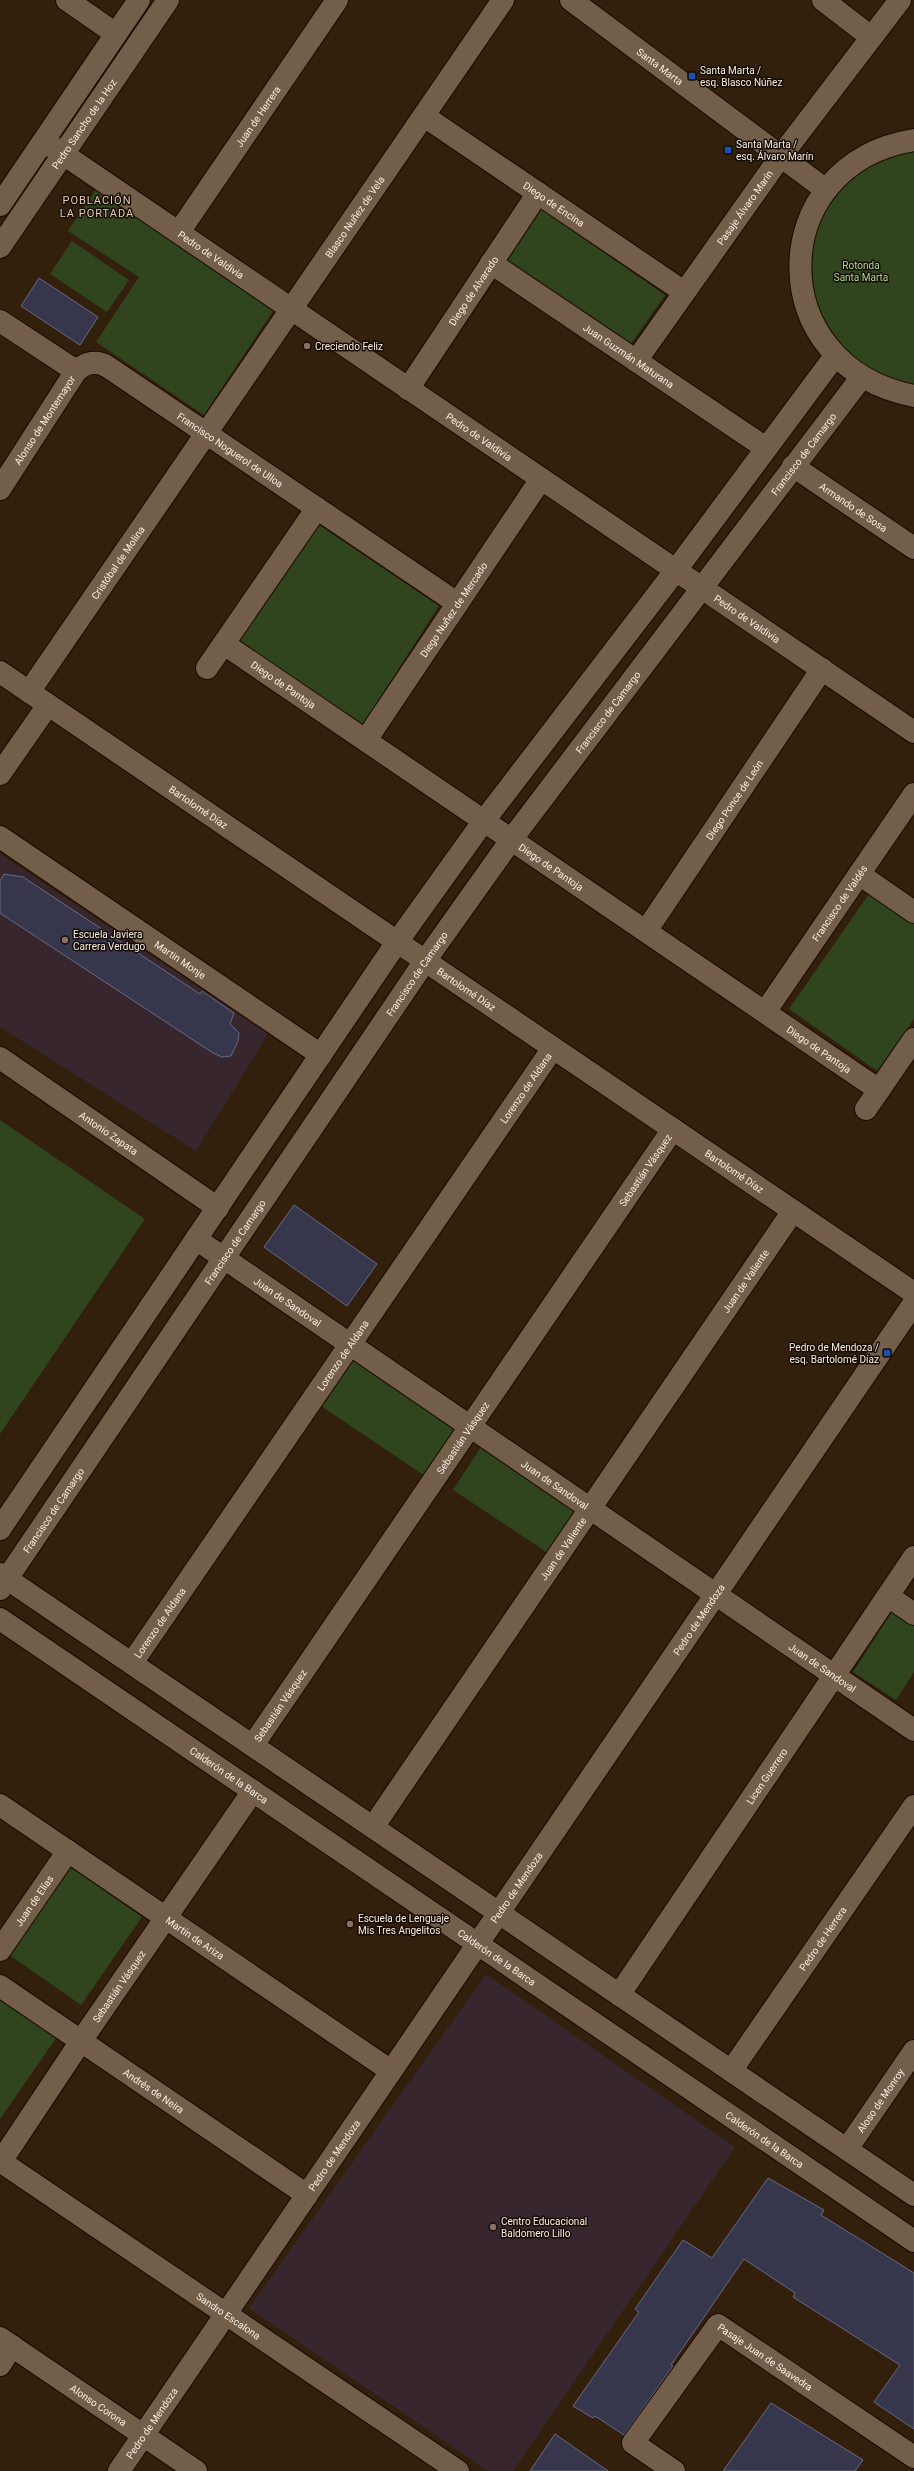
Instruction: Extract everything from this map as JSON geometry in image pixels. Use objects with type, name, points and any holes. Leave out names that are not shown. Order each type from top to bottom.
[{"type":"street","points":[[67,0],[116,34]]},
{"type":"street","points":[[0,205],[139,0]]},
{"type":"street","name":"Pedro Sancho de la Hoz","points":[[0,247],[168,0]]},
{"type":"street","name":"Juan de Herrera","points":[[179,232],[338,0]]},
{"type":"street","name":"Blasco Nuñez de Vela","points":[[206,433],[503,0]]},
{"type":"street","name":"Santa Marta","points":[[571,0],[826,190]]},
{"type":"street","points":[[823,0],[871,37]]},
{"type":"street","name":"Pasaje Álvaro Marín","points":[[636,361],[780,156],[900,0]]},
{"type":"street","name":"Diego de Encina","points":[[424,116],[684,292]]},
{"type":"street","points":[[914,140],[893,144],[874,151],[856,162],[826,190],[814,209],[806,230],[801,252],[800,275],[803,297],[810,319],[821,339],[835,356],[861,378],[878,386],[914,396]]},
{"type":"street","name":"Pedro de Valdivia","points":[[44,141],[914,732]]},
{"type":"street","name":"Diego de Alvarado","points":[[408,388],[538,193]]},
{"type":"street","name":"Juan Guzmán Maturana","points":[[491,263],[766,448]]},
{"type":"street","points":[[0,321],[76,371]]},
{"type":"street","points":[[0,1529],[398,942],[483,822],[676,570],[835,356]]},
{"type":"street","name":"Francisco Noguerol de Ulloa","points":[[76,371],[85,364],[103,364],[457,603]]},
{"type":"street","name":"Alonso de Montemayor","points":[[0,489],[76,371]]},
{"type":"street","name":"Francisco de Camargo","points":[[2,1580],[224,1258],[425,961],[511,840],[701,587],[861,378]]},
{"type":"street","name":"Cristóbal de Molina","points":[[29,692],[206,433]]},
{"type":"street","name":"Armando de Sosa","points":[[793,466],[914,548]]},
{"type":"street","name":"Diego Nuñez de Mercado","points":[[366,740],[541,479]]},
{"type":"street","points":[[207,668],[317,508]]},
{"type":"street","name":"Diego de Pantoja","points":[[224,644],[366,740],[483,822],[879,1090]]},
{"type":"street","name":"Diego Ponce de León","points":[[646,931],[822,669]]},
{"type":"street","name":"Bartolomé Díaz","points":[[0,672],[914,1293]]},
{"type":"street","points":[[0,774],[48,705]]},
{"type":"street","name":"Francisco de Valdés","points":[[764,1012],[914,794]]},
{"type":"street","name":"Martin Monje","points":[[0,838],[321,1055]]},
{"type":"street","points":[[859,874],[914,912]]},
{"type":"street","points":[[866,1109],[914,1040]]},
{"type":"street","name":"Lorenzo de Aldana","points":[[132,1663],[553,1048]]},
{"type":"street","name":"Antonio Zapata","points":[[0,1058],[218,1208]]},
{"type":"street","name":"Sebastián Vásquez","points":[[253,1745],[672,1129]]},
{"type":"street","name":"Juan de Valiente","points":[[373,1827],[793,1211]]},
{"type":"street","name":"Juan de Sandoval","points":[[196,1239],[914,1730]]},
{"type":"street","name":"Pedro de Mendoza","points":[[119,2471],[914,1303]]},
{"type":"street","name":"Licen Guerrero","points":[[619,1995],[914,1557]]},
{"type":"street","points":[[2,1580],[132,1663],[914,2195]]},
{"type":"street","points":[[888,1596],[914,1614]]},
{"type":"street","name":"Calderón de la Barca","points":[[0,1619],[914,2241]]},
{"type":"street","name":"Sebastián Vásquez","points":[[0,2162],[81,2041],[253,1791]]},
{"type":"street","name":"Martín de Ariza","points":[[0,1805],[391,2071]]},
{"type":"street","name":"Pedro de Herrera","points":[[731,2071],[914,1806]]},
{"type":"street","name":"Juan de Elías","points":[[0,1950],[68,1851]]},
{"type":"street","name":"Andrés de Neira","points":[[0,1986],[307,2195]]},
{"type":"street","name":"Aloso de Monroy","points":[[847,2150],[914,2051]]},
{"type":"street","name":"Sandro Escalona","points":[[0,2162],[458,2471]]},
{"type":"street","name":"Pasaje Juan de Saavedra","points":[[674,2471],[633,2443],[718,2326],[914,2457]]},
{"type":"street","points":[[0,2365],[6,2342]]},
{"type":"street","name":"Alonso Corona","points":[[6,2342],[196,2471]]},
{"type":"shaded area","name":"Escuela Javiera Carrera Verdugo","points":[[0,854],[268,1034],[196,1151],[0,1027]]},
{"type":"shaded area","name":"Centro Educacional Baldomero Lillo","points":[[486,1974],[735,2147],[513,2471],[488,2471],[249,2308]]},
{"type":"green space","name":"Rotonda Santa Marta","points":[[914,148],[914,386],[884,379],[847,357],[813,302],[811,238],[842,182],[898,150]]},
{"type":"green space","points":[[96,189],[275,308],[204,415],[96,342],[139,277],[68,231]]},
{"type":"green space","points":[[541,209],[665,295],[630,345],[505,259]]},
{"type":"green space","points":[[72,241],[129,280],[107,312],[50,274]]},
{"type":"green space","points":[[316,523],[439,606],[363,724],[237,640]]},
{"type":"green space","points":[[871,891],[914,921],[914,1019],[877,1071],[789,1009]]},
{"type":"green space","points":[[0,1120],[145,1219],[0,1434]]},
{"type":"green space","points":[[353,1358],[458,1429],[425,1476],[321,1406]]},
{"type":"green space","points":[[485,1441],[580,1504],[548,1553],[453,1490]]},
{"type":"green space","points":[[892,1612],[914,1626],[914,1672],[896,1700],[853,1672]]},
{"type":"green space","points":[[69,1866],[142,1917],[81,2005],[8,1954]]},
{"type":"green space","points":[[0,1993],[59,2034],[0,2119]]},
{"type":"building","points":[[39,278],[98,317],[80,345],[21,306]]},
{"type":"building","points":[[4,874],[23,877],[200,994],[202,991],[234,1013],[230,1024],[239,1033],[238,1041],[231,1056],[222,1057],[213,1053],[0,913],[0,881]]},
{"type":"building","points":[[294,1205],[377,1264],[347,1306],[264,1247]]},
{"type":"building","points":[[768,2178],[824,2210],[821,2215],[914,2273],[914,2429],[874,2402],[900,2365],[793,2297],[795,2293],[744,2259],[671,2365],[673,2366],[624,2435],[595,2416],[593,2418],[573,2406],[639,2312],[635,2309],[683,2240],[712,2258]]},
{"type":"building","points":[[771,2403],[863,2460],[855,2471],[723,2471]]},
{"type":"building","points":[[555,2434],[608,2471],[530,2471]]},
{"type":"place","name":"Santa Marta / esq. Blasco Núñez","points":[[692,76]]},
{"type":"place","name":"Santa Marta / esq. Álvaro Marín","points":[[728,150]]},
{"type":"place","name":"Creciendo Feliz","points":[[307,346]]},
{"type":"place","name":"Escuela Javiera Carrera Verdugo","points":[[65,940]]},
{"type":"place","name":"Pedro de Mendoza / esq. Bartolomé Díaz","points":[[887,1353]]},
{"type":"place","name":"Escuela de Lenguaje Mis Tres Angelitos","points":[[350,1924]]},
{"type":"place","name":"Centro Educacional Baldomero Lillo","points":[[493,2227]]},
{"type":"district","name":"POBLACIÓN LA PORTADA","points":[[97,206]]}]
